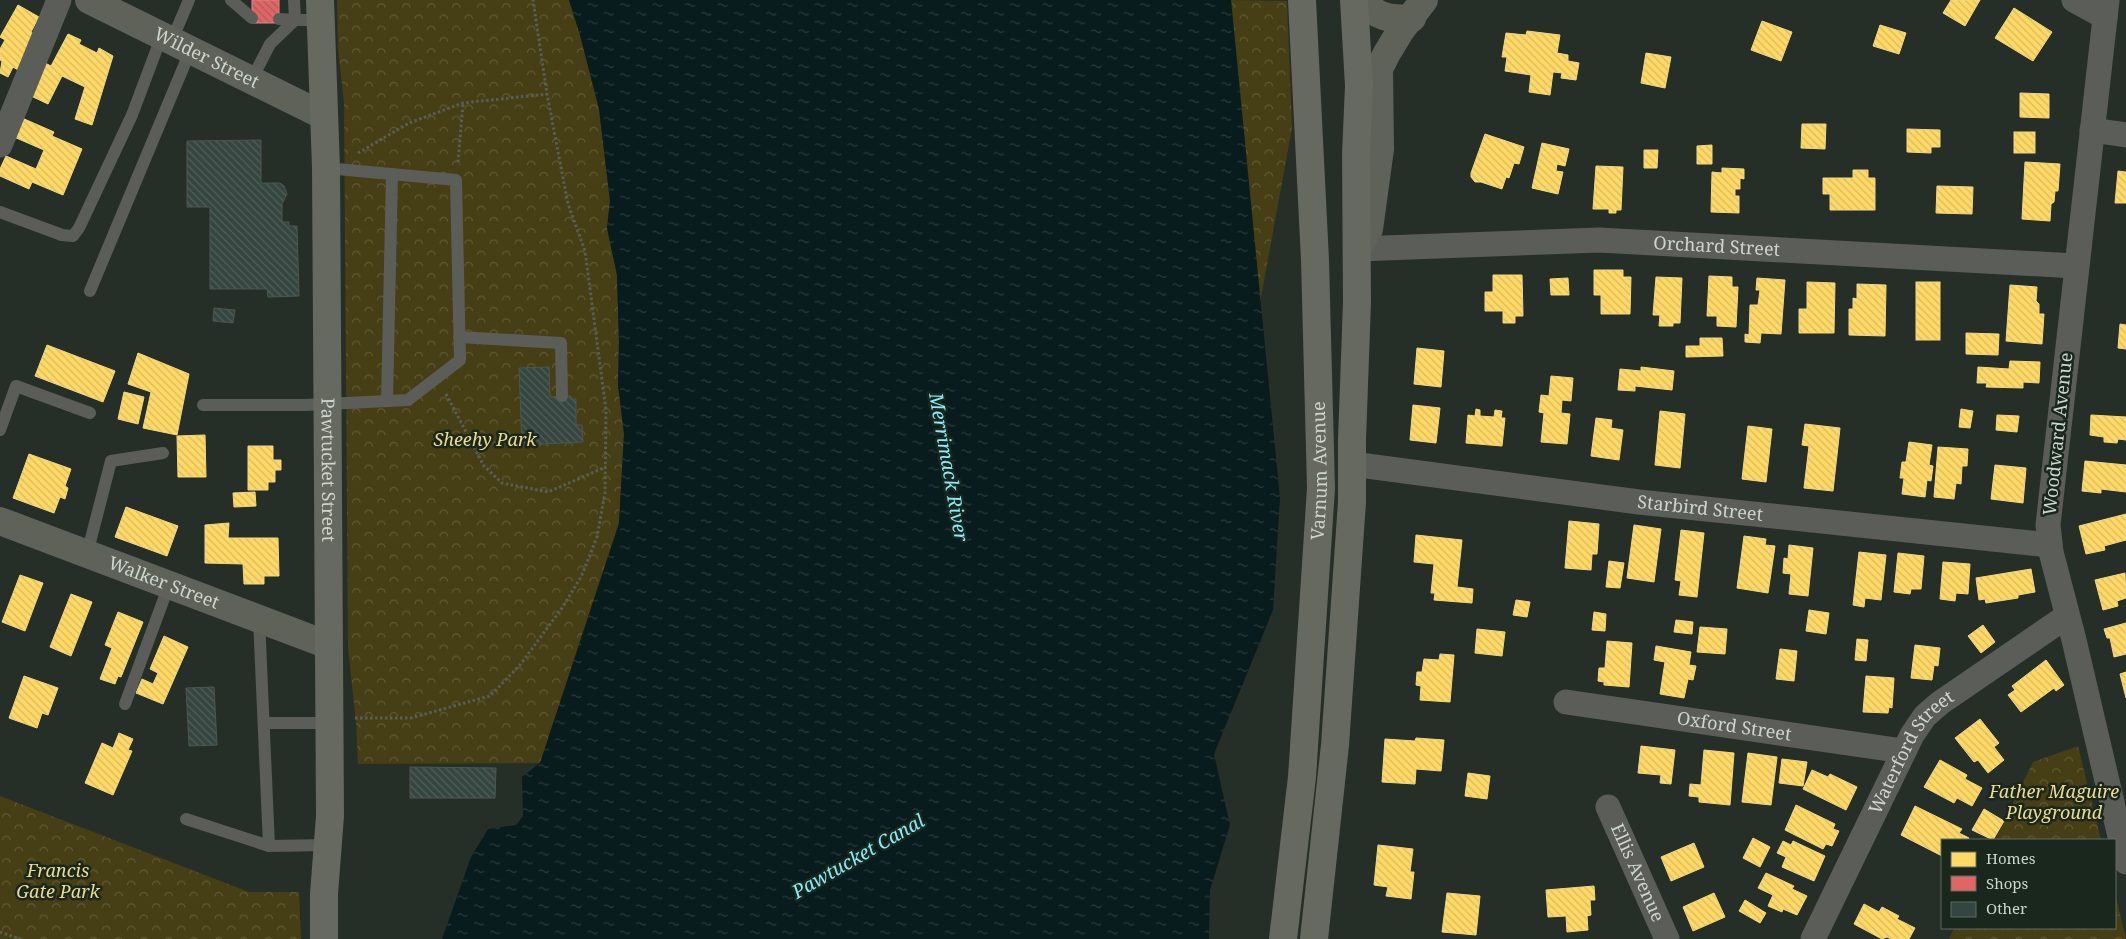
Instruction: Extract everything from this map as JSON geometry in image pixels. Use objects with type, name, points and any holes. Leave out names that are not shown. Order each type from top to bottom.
[{"type":"main road","name":"Varnum Avenue","points":[[1283,939],[1302,777],[1321,488],[1315,260],[1302,0]]},
{"type":"main road","name":"Varnum Avenue","points":[[1314,939],[1335,745],[1350,557],[1357,249],[1356,154],[1359,86],[1354,0]]},
{"type":"main road","name":"Pawtucket Street","points":[[312,13],[324,116],[326,168],[328,645],[341,720],[330,816],[324,894],[324,939]]},
{"type":"street","points":[[0,145],[59,0]]},
{"type":"street","name":"Wilder Street","points":[[89,0],[324,116]]},
{"type":"street","points":[[1362,0],[1370,10],[1382,17],[1396,19],[1418,9]]},
{"type":"street","points":[[2074,0],[2106,9]]},
{"type":"street","name":"Varnum Avenue","points":[[1357,249],[1369,228],[1380,149],[1380,69],[1387,53],[1418,9]]},
{"type":"street","name":"Woodward Avenue","points":[[2106,9],[2050,493],[2048,525],[2050,545],[2067,616],[2117,780],[2126,862]]},
{"type":"street","points":[[2092,130],[2126,135]]},
{"type":"street","name":"Orchard Street","points":[[1357,249],[1599,240],[2076,266]]},
{"type":"street","name":"Starbird Street","points":[[1352,464],[1639,502],[2050,545]]},
{"type":"street","name":"Walker Street","points":[[0,521],[328,645]]},
{"type":"street","name":"Waterford Street","points":[[1813,939],[1904,751],[1925,716],[1940,703],[2067,616]]},
{"type":"street","name":"Oxford Street","points":[[1566,702],[1904,751]]},
{"type":"street","name":"Ellis Avenue","points":[[1608,807],[1667,939]]},
{"type":"lane","points":[[90,291],[189,0]]},
{"type":"lane","points":[[231,0],[252,18]]},
{"type":"lane","points":[[294,0],[312,13]]},
{"type":"lane","points":[[279,20],[312,13]]},
{"type":"lane","points":[[252,79],[270,44],[312,13]]},
{"type":"lane","points":[[0,212],[62,235],[73,236],[79,228],[132,115],[175,42]]},
{"type":"lane","points":[[203,404],[306,405],[408,400],[460,360],[456,180],[326,168]]},
{"type":"lane","points":[[387,401],[392,174]]},
{"type":"lane","points":[[460,337],[561,343],[562,396]]},
{"type":"lane","points":[[0,430],[16,386],[90,414]]},
{"type":"lane","points":[[87,554],[111,461],[163,453]]},
{"type":"lane","points":[[124,704],[169,585]]},
{"type":"lane","points":[[259,619],[269,846]]},
{"type":"lane","points":[[264,722],[341,720]]},
{"type":"lane","points":[[186,819],[269,846],[328,845]]},
{"type":"path","points":[[341,720],[411,718],[490,696],[520,665],[562,608],[581,577],[597,537],[605,493],[606,410],[585,251],[568,204],[547,94],[532,0]]},
{"type":"path","points":[[351,157],[409,123],[463,103],[547,94]]},
{"type":"path","points":[[456,180],[463,103]]},
{"type":"path","points":[[437,378],[484,466],[502,484],[548,492],[606,467]]},
{"type":"path","points":[[0,932],[20,939]]},
{"type":"green space","name":"Sheehy Park","points":[[337,0],[569,0],[580,35],[599,109],[610,201],[607,228],[617,275],[618,385],[624,434],[619,523],[540,763],[358,764],[356,723],[348,648],[344,103],[338,48]]},
{"type":"green space","points":[[1231,0],[1287,1],[1292,128],[1260,303]]},
{"type":"green space","name":"Father Maguire Playground","points":[[2078,746],[2101,839],[1995,839],[2033,762]]},
{"type":"green space","name":"Francis Gate Park","points":[[0,796],[249,892],[299,892],[301,939],[0,939]]},
{"type":"green space","points":[[2116,897],[2126,939],[1949,939],[1954,929],[2116,929]]},
{"type":"water","points":[[569,0],[1231,0],[1280,498],[1273,610],[1214,754],[1230,825],[1210,890],[1209,939],[442,939],[471,857],[488,829],[516,825],[523,816],[522,777],[540,763],[619,523],[624,434],[618,385],[617,275],[607,228],[610,201],[599,109]]},
{"type":"building: Homes","points":[[1951,0],[1980,0],[1965,26],[1943,13]]},
{"type":"building: Homes","points":[[18,5],[39,17],[31,32],[36,35],[18,70],[13,67],[8,77],[0,73],[2,61],[0,60],[0,49],[5,40],[0,37]]},
{"type":"building: Homes","points":[[2014,8],[2052,32],[2033,61],[1995,38]]},
{"type":"building: Homes","points":[[1762,21],[1792,32],[1781,61],[1751,50]]},
{"type":"building: Homes","points":[[1880,25],[1906,33],[1899,54],[1873,46]]},
{"type":"building: Homes","points":[[1527,31],[1560,35],[1557,53],[1568,55],[1568,61],[1579,63],[1576,80],[1561,78],[1562,73],[1553,72],[1550,95],[1529,92],[1531,75],[1505,71],[1507,57],[1502,57],[1506,33],[1526,35]]},
{"type":"building: Homes","points":[[68,34],[81,40],[79,44],[97,53],[99,48],[113,56],[92,125],[75,119],[85,87],[62,76],[48,104],[31,96],[43,62],[51,66]]},
{"type":"building: Homes","points":[[1646,53],[1671,57],[1665,88],[1641,83]]},
{"type":"building: Homes","points":[[2020,93],[2049,94],[2049,118],[2020,117]]},
{"type":"building: Homes","points":[[22,118],[54,132],[52,136],[82,149],[63,195],[32,182],[29,189],[0,176],[0,169],[6,156],[36,169],[44,150],[14,137]]},
{"type":"building: Homes","points":[[1802,124],[1826,124],[1825,149],[1801,148]]},
{"type":"building: Homes","points":[[1907,129],[1940,130],[1940,147],[1931,147],[1931,153],[1907,152]]},
{"type":"building: Homes","points":[[2014,132],[2035,132],[2035,153],[2014,153]]},
{"type":"building: Homes","points":[[1485,134],[1524,147],[1519,164],[1514,163],[1509,178],[1506,177],[1502,189],[1481,182],[1475,182],[1471,177]]},
{"type":"building: Homes","points":[[1542,143],[1569,149],[1565,166],[1557,164],[1556,171],[1563,172],[1558,194],[1532,188]]},
{"type":"building: Homes","points":[[1712,145],[1712,164],[1697,164],[1697,146]]},
{"type":"building: Homes","points":[[1644,150],[1658,150],[1657,168],[1644,168]]},
{"type":"building: Homes","points":[[2025,162],[2060,164],[2058,191],[2055,191],[2054,202],[2051,204],[2050,221],[2022,219]]},
{"type":"building: Homes","points":[[1596,166],[1623,167],[1621,210],[1616,210],[1616,213],[1609,213],[1609,209],[1593,209]]},
{"type":"building: Homes","points":[[1722,168],[1744,169],[1744,179],[1740,178],[1740,189],[1735,189],[1735,196],[1739,196],[1739,213],[1711,212],[1712,172],[1722,173]]},
{"type":"building: Homes","points":[[1853,170],[1868,170],[1868,178],[1875,178],[1875,210],[1830,210],[1830,194],[1823,194],[1823,178],[1853,178]]},
{"type":"building: Homes","points":[[2118,171],[2126,172],[2126,203],[2115,203]]},
{"type":"building: Homes","points":[[1937,186],[1973,187],[1972,214],[1936,213]]},
{"type":"building: Homes","points":[[1594,270],[1623,270],[1623,277],[1631,277],[1630,314],[1601,314],[1601,295],[1594,295]]},
{"type":"building: Homes","points":[[1493,275],[1522,275],[1523,316],[1515,316],[1515,323],[1503,323],[1503,311],[1485,311],[1485,292],[1493,292]]},
{"type":"building: Homes","points":[[1709,276],[1732,277],[1732,287],[1738,287],[1736,327],[1717,326],[1717,316],[1707,316]]},
{"type":"building: Homes","points":[[1656,277],[1682,278],[1680,323],[1673,323],[1673,326],[1659,326],[1660,315],[1653,315]]},
{"type":"building: Homes","points":[[1568,278],[1569,295],[1551,295],[1550,279]]},
{"type":"building: Homes","points":[[1757,278],[1785,280],[1781,334],[1761,333],[1760,343],[1745,342],[1745,334],[1749,335],[1750,305],[1758,305],[1760,290],[1756,290]]},
{"type":"building: Homes","points":[[1807,282],[1835,283],[1834,333],[1799,333],[1799,309],[1807,309]]},
{"type":"building: Homes","points":[[1916,282],[1940,282],[1940,340],[1916,340]]},
{"type":"building: Homes","points":[[1857,284],[1886,285],[1885,336],[1849,335],[1849,309],[1853,309],[1853,298],[1857,299]]},
{"type":"building: Homes","points":[[2010,285],[2037,287],[2036,301],[2039,304],[2039,314],[2044,314],[2042,344],[2006,341]]},
{"type":"building: Homes","points":[[2120,324],[2126,325],[2126,349],[2118,348]]},
{"type":"building: Homes","points":[[1966,333],[1999,334],[1998,355],[1966,354]]},
{"type":"building: Homes","points":[[1700,338],[1722,338],[1723,356],[1686,357],[1686,346],[1700,346]]},
{"type":"building: Homes","points":[[47,345],[115,371],[103,402],[35,376]]},
{"type":"building: Homes","points":[[1417,348],[1444,351],[1441,387],[1414,384]]},
{"type":"building: Homes","points":[[138,353],[189,374],[177,435],[143,428],[151,392],[128,384]]},
{"type":"building: Homes","points":[[2010,361],[2040,362],[2039,383],[2023,382],[2023,388],[1986,387],[1987,383],[1977,383],[1978,367],[2009,369]]},
{"type":"building: Homes","points":[[1641,367],[1674,371],[1672,390],[1635,386],[1635,391],[1618,390],[1620,369],[1641,371]]},
{"type":"building: Homes","points":[[1551,376],[1573,378],[1571,401],[1562,400],[1561,413],[1570,414],[1567,444],[1541,442],[1544,413],[1539,412],[1541,395],[1549,396]]},
{"type":"building: Homes","points":[[124,392],[144,397],[138,424],[118,419]]},
{"type":"building: Homes","points":[[1413,405],[1440,408],[1436,443],[1410,440]]},
{"type":"building: Homes","points":[[1476,409],[1480,410],[1480,416],[1494,417],[1495,410],[1502,411],[1501,418],[1505,418],[1502,446],[1466,443],[1468,415],[1475,416]]},
{"type":"building: Homes","points":[[1961,409],[1973,411],[1970,428],[1959,427]]},
{"type":"building: Homes","points":[[1660,411],[1685,414],[1680,468],[1655,465]]},
{"type":"building: Homes","points":[[1997,415],[2019,416],[2017,432],[1996,430]]},
{"type":"building: Homes","points":[[2091,415],[2126,417],[2126,440],[2118,439],[2117,443],[2104,442],[2104,437],[2090,435]]},
{"type":"building: Homes","points":[[1596,418],[1612,420],[1611,428],[1623,430],[1619,460],[1591,456]]},
{"type":"building: Homes","points":[[1805,424],[1840,428],[1833,491],[1804,488],[1809,446],[1802,445]]},
{"type":"building: Homes","points":[[1748,426],[1772,429],[1766,482],[1742,479]]},
{"type":"building: Homes","points":[[205,435],[206,477],[178,477],[177,436]]},
{"type":"building: Homes","points":[[1909,442],[1932,445],[1929,465],[1933,466],[1931,481],[1927,480],[1925,497],[1902,494],[1904,478],[1900,478],[1902,462],[1906,462]]},
{"type":"building: Homes","points":[[248,446],[273,446],[273,460],[281,460],[281,470],[275,470],[275,482],[268,482],[268,490],[248,490]]},
{"type":"building: Homes","points":[[1938,447],[1968,449],[1967,466],[1962,466],[1961,484],[1956,483],[1954,499],[1934,497]]},
{"type":"building: Homes","points":[[29,454],[71,469],[65,486],[68,488],[65,499],[60,497],[54,513],[13,498]]},
{"type":"building: Homes","points":[[2085,461],[2126,465],[2126,492],[2101,489],[2101,493],[2082,491]]},
{"type":"building: Homes","points":[[1995,465],[2026,468],[2023,503],[1991,499]]},
{"type":"building: Homes","points":[[255,492],[256,506],[234,507],[233,493]]},
{"type":"building: Homes","points":[[126,507],[178,526],[167,556],[115,537]]},
{"type":"building: Homes","points":[[2126,514],[2126,540],[2104,546],[2105,550],[2086,554],[2079,526]]},
{"type":"building: Homes","points":[[1569,521],[1599,524],[1597,554],[1592,554],[1591,570],[1565,568]]},
{"type":"building: Homes","points":[[229,523],[228,538],[278,538],[279,576],[264,576],[264,584],[244,584],[243,564],[205,563],[205,525]]},
{"type":"building: Homes","points":[[1634,525],[1661,529],[1654,582],[1627,578]]},
{"type":"building: Homes","points":[[1681,530],[1704,533],[1697,597],[1679,595],[1681,581],[1675,580]]},
{"type":"building: Homes","points":[[1416,535],[1462,540],[1457,587],[1473,589],[1472,603],[1434,600],[1435,593],[1431,593],[1434,564],[1414,562]]},
{"type":"building: Homes","points":[[1744,536],[1766,539],[1765,545],[1775,546],[1768,593],[1737,588]]},
{"type":"building: Homes","points":[[1789,545],[1813,548],[1808,596],[1789,594],[1791,574],[1783,573],[1784,558],[1788,559]]},
{"type":"building: Homes","points":[[1859,552],[1886,555],[1881,600],[1865,598],[1864,607],[1853,605]]},
{"type":"building: Homes","points":[[1898,553],[1924,556],[1921,589],[1911,589],[1910,594],[1894,592]]},
{"type":"building: Homes","points":[[1609,561],[1624,563],[1620,588],[1606,587]]},
{"type":"building: Homes","points":[[1943,562],[1970,564],[1968,594],[1956,593],[1955,601],[1940,599]]},
{"type":"building: Homes","points":[[2031,569],[2035,592],[2018,595],[2018,598],[1986,603],[1985,599],[1979,600],[1976,578]]},
{"type":"building: Homes","points":[[2125,573],[2126,598],[2117,601],[2118,606],[2103,610],[2095,580]]},
{"type":"building: Homes","points":[[20,575],[43,583],[25,631],[2,622]]},
{"type":"building: Homes","points":[[71,594],[92,602],[71,656],[50,647]]},
{"type":"building: Homes","points":[[1516,600],[1530,602],[1527,617],[1513,615]]},
{"type":"building: Homes","points":[[1809,610],[1829,613],[1826,634],[1806,631]]},
{"type":"building: Homes","points":[[118,612],[143,622],[121,677],[118,676],[115,684],[100,679],[112,648],[105,645]]},
{"type":"building: Homes","points":[[1594,612],[1606,614],[1605,631],[1592,630]]},
{"type":"building: Homes","points":[[1676,620],[1693,622],[1692,634],[1674,632]]},
{"type":"building: Homes","points":[[2126,623],[2126,654],[2114,657],[2110,638],[2107,638],[2104,629]]},
{"type":"building: Homes","points":[[1983,625],[1995,642],[1981,653],[1968,636]]},
{"type":"building: Homes","points":[[1700,627],[1727,629],[1725,654],[1697,652]]},
{"type":"building: Homes","points":[[1477,629],[1505,632],[1502,656],[1475,653]]},
{"type":"building: Homes","points":[[164,636],[188,647],[163,704],[136,693],[142,679],[153,684],[158,673],[150,669]]},
{"type":"building: Homes","points":[[1857,639],[1868,640],[1866,661],[1855,660]]},
{"type":"building: Homes","points":[[1607,641],[1632,643],[1629,687],[1604,685],[1604,682],[1598,681],[1599,668],[1605,668]]},
{"type":"building: Homes","points":[[1915,645],[1940,648],[1938,666],[1934,665],[1932,680],[1911,678]]},
{"type":"building: Homes","points":[[1656,646],[1691,652],[1689,665],[1696,666],[1693,680],[1688,679],[1684,698],[1660,694],[1665,662],[1654,660]]},
{"type":"building: Homes","points":[[1780,649],[1797,651],[1794,681],[1776,679]]},
{"type":"building: Homes","points":[[1440,654],[1454,655],[1450,702],[1420,700],[1421,686],[1416,685],[1417,672],[1422,672],[1424,659],[1439,660]]},
{"type":"building: Homes","points":[[2046,660],[2064,685],[2056,691],[2054,688],[2021,712],[2008,695],[2015,690],[2012,686]]},
{"type":"building: Homes","points":[[2126,672],[2126,698],[2120,674]]},
{"type":"building: Homes","points":[[24,676],[58,688],[48,715],[42,713],[37,728],[9,718]]},
{"type":"building: Homes","points":[[1866,676],[1894,678],[1892,708],[1889,707],[1888,713],[1863,712]]},
{"type":"building: Homes","points":[[1980,719],[1999,743],[1994,747],[2004,760],[1988,773],[1978,760],[1974,762],[1955,738]]},
{"type":"building: Homes","points":[[119,733],[133,739],[128,750],[132,751],[113,795],[85,783],[102,743],[113,748]]},
{"type":"building: Homes","points":[[1416,738],[1444,740],[1441,771],[1416,769],[1415,784],[1382,782],[1385,739],[1415,741]]},
{"type":"building: Homes","points":[[1641,746],[1675,750],[1671,784],[1660,783],[1661,775],[1638,773]]},
{"type":"building: Homes","points":[[1704,750],[1734,753],[1730,805],[1699,802],[1699,797],[1689,796],[1690,784],[1701,785]]},
{"type":"building: Homes","points":[[1748,753],[1777,757],[1771,805],[1742,802]]},
{"type":"building: Homes","points":[[1782,759],[1807,762],[1803,786],[1779,783]]},
{"type":"building: Homes","points":[[1940,760],[1967,775],[1965,779],[1982,788],[1972,806],[1957,798],[1954,803],[1924,787]]},
{"type":"building: Homes","points":[[1812,770],[1828,777],[1830,774],[1857,787],[1846,810],[1803,789]]},
{"type":"building: Homes","points":[[1468,773],[1490,776],[1487,799],[1465,796]]},
{"type":"building: Homes","points":[[1796,805],[1835,824],[1833,829],[1839,831],[1832,846],[1826,844],[1823,849],[1785,830]]},
{"type":"building: Homes","points":[[1915,806],[1962,829],[1959,833],[1969,838],[1941,839],[1941,855],[1901,835]]},
{"type":"building: Homes","points":[[1984,809],[2004,821],[1994,839],[1972,830]]},
{"type":"building: Homes","points":[[1753,838],[1770,847],[1760,867],[1743,858]]},
{"type":"building: Homes","points":[[1783,841],[1791,845],[1793,841],[1825,856],[1814,881],[1782,867],[1786,857],[1777,853]]},
{"type":"building: Homes","points":[[1694,843],[1704,867],[1671,881],[1661,857]]},
{"type":"building: Homes","points":[[1378,845],[1413,849],[1410,872],[1414,872],[1411,899],[1386,896],[1388,887],[1374,885]]},
{"type":"building: Homes","points":[[1766,873],[1794,886],[1792,889],[1807,896],[1797,915],[1783,909],[1782,912],[1768,906],[1773,895],[1758,888]]},
{"type":"building: Homes","points":[[1594,886],[1595,900],[1590,900],[1591,915],[1587,916],[1588,930],[1567,932],[1566,916],[1548,917],[1546,890]]},
{"type":"building: Homes","points":[[1447,893],[1480,896],[1476,935],[1442,932]]},
{"type":"building: Homes","points":[[1714,893],[1725,917],[1693,931],[1683,907]]},
{"type":"building: Homes","points":[[1745,900],[1766,913],[1760,923],[1739,911]]},
{"type":"building: Homes","points":[[1864,904],[1879,912],[1882,907],[1899,916],[1897,919],[1915,928],[1909,939],[1891,939],[1887,937],[1882,939],[1854,924]]},
{"type":"building: Shops","points":[[252,0],[279,0],[279,23],[252,23]]},
{"type":"building: Other","points":[[261,140],[261,183],[280,183],[284,186],[287,194],[282,204],[282,222],[289,222],[289,226],[297,226],[299,296],[268,297],[267,289],[210,289],[210,207],[187,207],[187,141]]},
{"type":"building: Other","points":[[214,308],[235,310],[233,323],[213,321]]},
{"type":"building: Other","points":[[549,367],[550,397],[571,396],[571,399],[576,399],[576,425],[582,425],[583,442],[522,445],[519,368]]},
{"type":"building: Other","points":[[214,687],[217,745],[189,746],[186,688]]},
{"type":"building: Other","points":[[410,767],[496,768],[495,798],[410,798]]},
{"type":"water label","name":"Merrimack River","points":[[949,467]]},
{"type":"water label","name":"Pawtucket Canal","points":[[858,856]]}]
